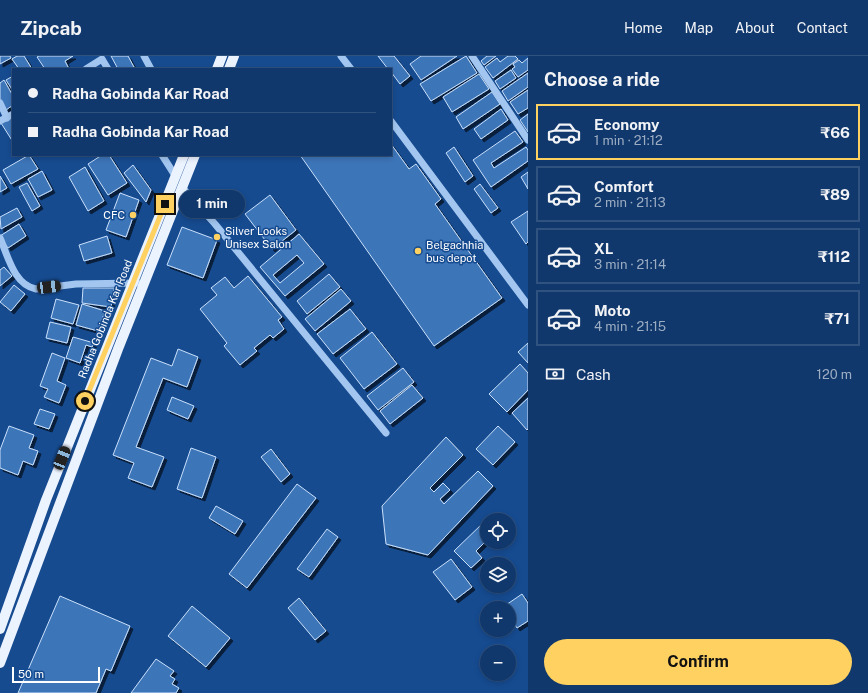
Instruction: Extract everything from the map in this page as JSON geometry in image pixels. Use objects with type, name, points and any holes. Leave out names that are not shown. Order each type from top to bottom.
[{"type":"main road","points":[[217,68],[222,56]]},
{"type":"main road","points":[[229,68],[234,56]]},
{"type":"main road","name":"Radha Gobinda Kar Road","points":[[0,629],[3,613],[46,500],[184,156]]},
{"type":"main road","points":[[0,663],[118,349],[195,156]]},
{"type":"street","points":[[144,56],[150,68]]},
{"type":"street","points":[[340,56],[350,68]]},
{"type":"street","points":[[472,56],[528,140]]},
{"type":"street","points":[[87,68],[101,58],[107,68]]},
{"type":"street","points":[[0,103],[10,116],[0,121]]},
{"type":"street","points":[[392,122],[528,304]]},
{"type":"street","points":[[163,156],[176,177]]},
{"type":"street","points":[[182,187],[215,224],[386,433]]},
{"type":"street","points":[[0,238],[18,279],[29,288],[36,289],[107,282],[145,283]]},
{"type":"building","points":[[0,56],[10,56],[11,58],[0,64]]},
{"type":"building","points":[[17,56],[24,56],[31,68],[18,68],[12,59]]},
{"type":"building","points":[[73,56],[65,61],[68,67],[66,68],[44,68],[37,57]]},
{"type":"building","points":[[111,56],[128,56],[134,68],[117,68]]},
{"type":"building","points":[[378,56],[394,56],[410,76],[400,84],[392,73],[392,68],[387,68]]},
{"type":"building","points":[[421,56],[457,56],[421,80],[410,64]]},
{"type":"building","points":[[466,56],[477,73],[431,101],[420,84]]},
{"type":"building","points":[[487,56],[496,56],[484,65],[481,61]]},
{"type":"building","points":[[508,56],[515,56],[518,59],[493,78],[485,67],[497,58],[500,62]]},
{"type":"building","points":[[528,58],[528,70],[518,77],[512,69],[515,67],[513,64],[519,60],[522,63]]},
{"type":"building","points":[[511,70],[516,78],[500,89],[495,81]]},
{"type":"building","points":[[528,73],[528,87],[508,101],[502,91]]},
{"type":"building","points":[[479,74],[489,89],[452,112],[443,97]]},
{"type":"building","points":[[12,77],[12,89],[6,80]]},
{"type":"building","points":[[4,80],[12,94],[12,106],[6,110],[0,100],[0,83]]},
{"type":"building","points":[[528,90],[528,108],[518,114],[510,102]]},
{"type":"building","points":[[492,92],[500,104],[463,129],[456,117]]},
{"type":"building","points":[[501,109],[508,120],[481,139],[474,129]]},
{"type":"building","points":[[528,114],[528,132],[520,120]]},
{"type":"building","points":[[11,117],[12,140],[1,123]]},
{"type":"building","points":[[515,131],[523,142],[491,163],[494,168],[526,147],[528,150],[528,161],[491,187],[473,160]]},
{"type":"building","name":"Belgachhia bus depot","points":[[392,145],[409,169],[416,164],[441,199],[435,204],[502,298],[434,346],[301,156],[392,156]]},
{"type":"building","points":[[454,147],[473,176],[465,182],[446,153]]},
{"type":"building","points":[[27,156],[30,156],[38,169],[11,184],[3,170]]},
{"type":"building","points":[[100,156],[110,156],[127,183],[108,195],[88,164]]},
{"type":"building","points":[[133,165],[151,190],[146,202],[124,173]]},
{"type":"building","points":[[85,167],[104,201],[88,211],[69,177]]},
{"type":"building","points":[[42,171],[52,190],[38,197],[28,179]]},
{"type":"building","points":[[528,172],[528,189],[521,177]]},
{"type":"building","points":[[0,176],[7,188],[0,192]]},
{"type":"building","points":[[27,183],[40,206],[32,211],[19,187]]},
{"type":"building","points":[[480,184],[498,208],[491,213],[474,189]]},
{"type":"building","points":[[120,193],[139,200],[126,237],[106,230]]},
{"type":"building","points":[[270,195],[296,230],[272,249],[245,214]]},
{"type":"building","points":[[17,208],[22,217],[1,229],[0,217]]},
{"type":"building","points":[[528,211],[528,242],[526,244],[511,222]]},
{"type":"building","points":[[19,224],[26,236],[8,248],[0,236]]},
{"type":"building","points":[[182,227],[217,240],[203,278],[167,265]]},
{"type":"building","points":[[299,234],[324,264],[285,296],[260,267]],"holes":[[[297,255],[304,263],[280,283],[273,275]]]},
{"type":"building","points":[[107,236],[112,253],[84,261],[79,245]]},
{"type":"building","points":[[4,267],[12,276],[0,286],[0,270]]},
{"type":"building","points":[[329,274],[340,287],[307,314],[297,301]]},
{"type":"building","points":[[248,276],[282,317],[278,320],[284,329],[273,338],[270,335],[254,348],[257,351],[240,365],[224,346],[227,343],[200,309],[217,295],[211,288],[225,277],[234,288]]},
{"type":"building","points":[[14,285],[25,294],[11,311],[0,302]]},
{"type":"building","points":[[83,288],[114,288],[111,307],[82,303]]},
{"type":"building","points":[[341,289],[351,301],[315,331],[305,319]]},
{"type":"building","points":[[56,299],[79,305],[73,324],[51,318]]},
{"type":"building","points":[[82,304],[105,311],[98,331],[76,325]]},
{"type":"building","points":[[350,309],[366,329],[333,354],[317,334]]},
{"type":"building","points":[[50,322],[71,327],[67,343],[46,338]]},
{"type":"building","points":[[372,332],[397,364],[364,389],[340,358]]},
{"type":"building","points":[[73,337],[94,343],[92,347],[86,345],[80,363],[66,358]]},
{"type":"building","points":[[528,343],[528,363],[518,352]]},
{"type":"building","points":[[178,349],[198,357],[187,387],[163,378],[136,447],[164,457],[152,487],[128,478],[134,463],[113,455],[151,358],[172,366]]},
{"type":"building","points":[[52,353],[65,358],[57,381],[66,385],[59,403],[44,397],[48,389],[40,386]]},
{"type":"building","points":[[520,364],[528,373],[528,390],[507,412],[489,394]]},
{"type":"building","points":[[403,368],[414,382],[378,410],[367,396]]},
{"type":"building","points":[[412,385],[423,398],[390,424],[380,411]]},
{"type":"building","points":[[172,397],[194,406],[188,419],[167,410]]},
{"type":"building","points":[[528,398],[528,429],[527,430],[512,413]]},
{"type":"building","points":[[40,409],[55,414],[49,429],[34,424]]},
{"type":"building","points":[[9,426],[34,435],[29,448],[38,451],[33,465],[23,461],[18,475],[0,468],[0,450]]},
{"type":"building","points":[[498,426],[515,442],[493,465],[476,449]]},
{"type":"building","points":[[446,437],[463,455],[430,488],[434,492],[443,483],[450,490],[440,499],[444,504],[478,471],[493,486],[428,555],[386,544],[382,506]]},
{"type":"building","points":[[191,448],[216,457],[202,498],[177,489]]},
{"type":"building","points":[[271,449],[290,474],[281,482],[261,457]]},
{"type":"building","points":[[297,484],[316,498],[247,588],[229,574]]},
{"type":"building","points":[[216,506],[243,521],[235,534],[209,518]]},
{"type":"building","points":[[480,526],[480,547],[476,551],[481,557],[480,560],[471,568],[454,551]]},
{"type":"building","points":[[327,529],[338,537],[309,577],[297,569]]},
{"type":"building","points":[[451,559],[472,587],[455,600],[433,572]]},
{"type":"building","points":[[522,594],[528,603],[528,621],[517,628],[516,601],[512,601]]},
{"type":"building","points":[[60,596],[130,626],[111,671],[106,669],[96,693],[18,693]]},
{"type":"building","points":[[299,598],[326,631],[315,640],[288,608]]},
{"type":"building","points":[[192,606],[230,638],[206,667],[168,636]]},
{"type":"building","points":[[156,659],[174,671],[170,676],[175,679],[172,684],[179,688],[176,693],[131,693]]},
{"type":"place","name":"CFC","points":[[133,215]]},
{"type":"place","name":"Silver Looks Unisex Salon","points":[[217,237]]},
{"type":"place","name":"Belgachhia bus depot","points":[[418,251]]},
{"type":"route","points":[[85,401],[165,204]]}]
